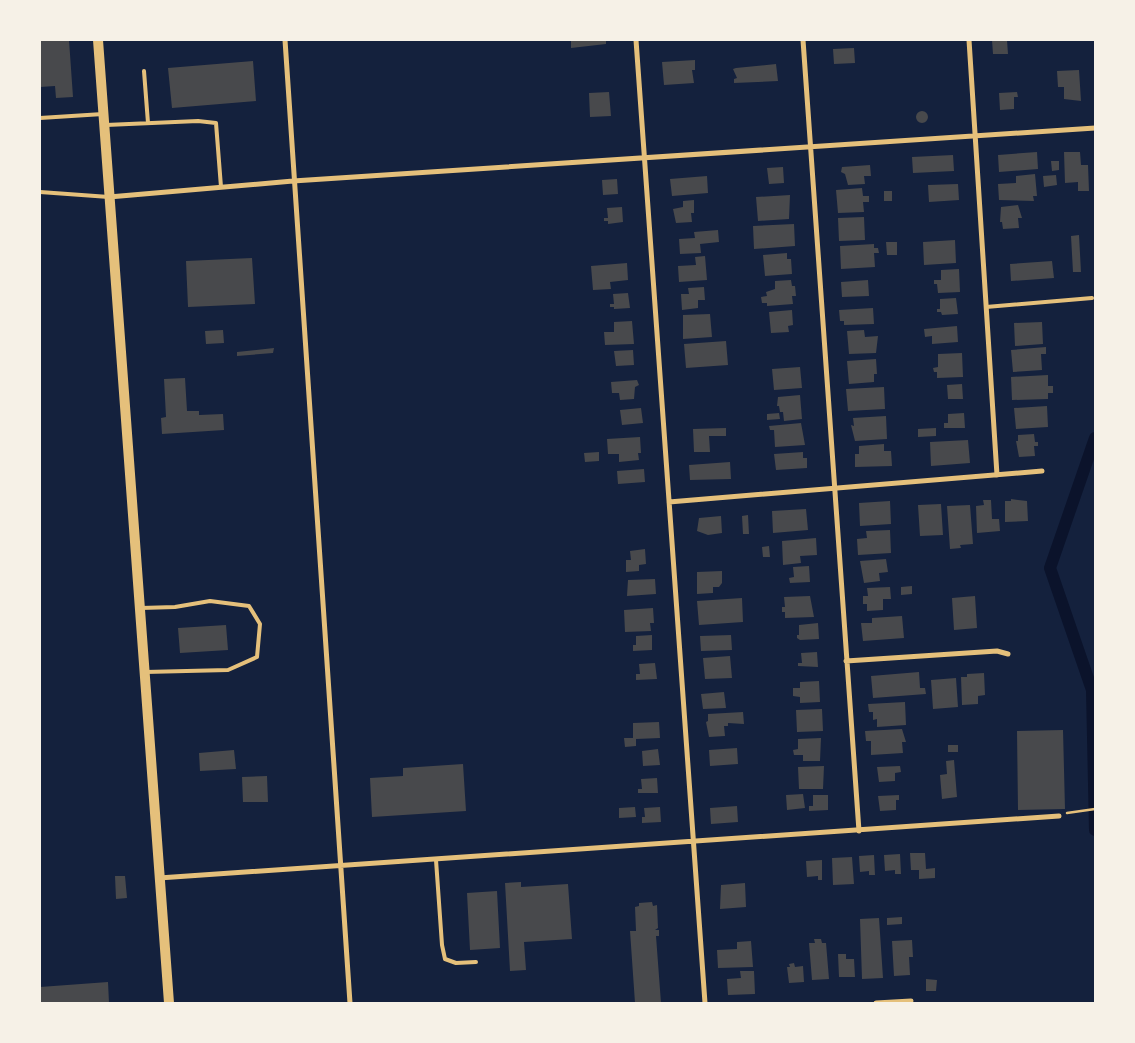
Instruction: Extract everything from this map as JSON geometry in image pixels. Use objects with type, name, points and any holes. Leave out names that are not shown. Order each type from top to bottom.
[{"type":"main road","points":[[98,40],[138,608],[169,1003]]},
{"type":"street","points":[[285,40],[293,181],[317,501],[331,748],[350,1003]]},
{"type":"street","points":[[636,40],[705,1003]]},
{"type":"street","points":[[803,40],[859,831]]},
{"type":"street","points":[[969,40],[997,475]]},
{"type":"street","points":[[108,197],[293,181],[1095,128]]},
{"type":"street","points":[[669,502],[834,490],[1042,471]]},
{"type":"street","points":[[846,661],[997,651],[1008,654]]},
{"type":"street","points":[[158,878],[1059,816]]},
{"type":"street","points":[[876,1003],[911,1001]]},
{"type":"lane","points":[[144,71],[148,123]]},
{"type":"lane","points":[[40,118],[148,123],[198,121],[216,123],[221,187]]},
{"type":"lane","points":[[40,192],[108,197]]},
{"type":"lane","points":[[986,307],[1092,298]]},
{"type":"lane","points":[[138,608],[175,606],[210,601],[249,606],[260,624],[257,657],[228,670],[143,672]]},
{"type":"lane","points":[[436,860],[442,945],[445,959],[456,963],[476,962]]},
{"type":"path","points":[[1059,816],[1079,810],[1095,809]]},
{"type":"building","points":[[40,40],[69,40],[73,97],[56,98],[55,86],[40,87]]},
{"type":"building","points":[[606,40],[606,44],[571,48],[571,41]]},
{"type":"building","points":[[992,40],[1007,40],[1008,54],[993,54]]},
{"type":"building","points":[[854,48],[855,63],[834,64],[833,49]]},
{"type":"building","points":[[695,60],[695,70],[692,70],[694,83],[664,85],[662,62]]},
{"type":"building","points":[[253,61],[256,101],[172,108],[168,68]]},
{"type":"building","points":[[776,64],[778,81],[734,83],[734,79],[737,78],[733,69]]},
{"type":"building","points":[[1079,70],[1081,101],[1064,99],[1064,87],[1058,87],[1057,71]]},
{"type":"building","points":[[609,92],[611,116],[590,117],[589,93]]},
{"type":"building","points":[[1017,92],[1018,97],[1014,97],[1014,109],[1000,110],[999,93]]},
{"type":"building","points":[[922,111],[928,117],[922,123],[916,117]]},
{"type":"building","points":[[1037,152],[1038,169],[999,172],[998,155]]},
{"type":"building","points":[[1064,152],[1080,152],[1081,165],[1088,165],[1089,191],[1078,191],[1078,182],[1065,183]]},
{"type":"building","points":[[953,155],[954,171],[913,173],[912,157]]},
{"type":"building","points":[[1051,161],[1059,161],[1059,170],[1052,171]]},
{"type":"building","points":[[870,165],[871,176],[864,176],[865,184],[848,185],[845,174],[841,172],[842,167]]},
{"type":"building","points":[[783,167],[784,183],[769,184],[767,168]]},
{"type":"building","points":[[1035,174],[1037,196],[1033,196],[1034,201],[999,200],[998,184],[1016,183],[1016,176]]},
{"type":"building","points":[[1056,175],[1057,185],[1044,187],[1043,176]]},
{"type":"building","points":[[707,176],[708,193],[672,196],[670,179]]},
{"type":"building","points":[[617,179],[618,194],[603,195],[602,180]]},
{"type":"building","points":[[958,184],[959,200],[929,202],[928,185]]},
{"type":"building","points":[[862,188],[863,196],[869,196],[869,202],[863,202],[864,212],[838,213],[836,190]]},
{"type":"building","points":[[884,191],[892,191],[892,201],[884,201]]},
{"type":"building","points":[[790,195],[789,219],[758,221],[756,197]]},
{"type":"building","points":[[694,200],[694,213],[691,213],[692,222],[676,223],[673,209],[683,207],[683,201]]},
{"type":"building","points":[[1018,205],[1022,218],[1018,218],[1019,228],[1003,229],[1002,222],[1000,222],[1001,207]]},
{"type":"building","points":[[622,207],[623,222],[608,224],[608,221],[604,221],[604,218],[608,218],[607,208]]},
{"type":"building","points":[[864,217],[865,240],[839,241],[838,218]]},
{"type":"building","points":[[794,224],[795,246],[754,249],[753,226]]},
{"type":"building","points":[[718,230],[719,242],[700,244],[701,253],[680,254],[679,239],[695,238],[694,232]]},
{"type":"building","points":[[1079,235],[1081,272],[1073,272],[1071,236]]},
{"type":"building","points":[[955,240],[956,263],[924,265],[923,242]]},
{"type":"building","points":[[886,242],[897,242],[897,255],[887,255]]},
{"type":"building","points":[[874,244],[874,248],[878,248],[879,253],[874,253],[875,267],[841,269],[840,246]]},
{"type":"building","points":[[787,253],[787,259],[791,259],[792,274],[765,276],[763,255]]},
{"type":"building","points":[[705,256],[707,280],[679,282],[678,266],[696,265],[695,257]]},
{"type":"building","points":[[252,258],[255,304],[188,307],[186,261]]},
{"type":"building","points":[[1052,261],[1054,278],[1011,281],[1010,264]]},
{"type":"building","points":[[627,263],[628,280],[610,282],[611,289],[593,290],[591,266]]},
{"type":"building","points":[[959,269],[960,292],[938,293],[937,284],[934,284],[934,280],[941,280],[941,270]]},
{"type":"building","points":[[791,280],[792,286],[795,286],[796,296],[792,296],[793,304],[767,306],[767,303],[762,303],[761,297],[767,296],[766,292],[775,289],[775,281]]},
{"type":"building","points":[[868,280],[869,296],[842,297],[841,282]]},
{"type":"building","points":[[704,287],[705,300],[698,300],[698,308],[682,310],[681,294],[689,294],[688,288]]},
{"type":"building","points":[[628,293],[630,308],[614,309],[614,307],[610,307],[610,304],[614,304],[613,294]]},
{"type":"building","points":[[956,298],[958,314],[942,315],[941,312],[937,312],[937,309],[940,309],[940,299]]},
{"type":"building","points":[[873,308],[874,324],[844,325],[844,321],[840,321],[839,310]]},
{"type":"building","points":[[792,310],[793,325],[788,326],[789,332],[771,333],[769,312]]},
{"type":"building","points":[[710,314],[712,337],[683,339],[683,315]]},
{"type":"building","points":[[632,321],[634,344],[605,345],[604,332],[614,332],[614,322]]},
{"type":"building","points":[[1042,322],[1043,344],[1015,346],[1014,323]]},
{"type":"building","points":[[957,326],[958,342],[932,344],[932,336],[925,337],[924,329]]},
{"type":"building","points":[[223,330],[224,343],[206,344],[205,331]]},
{"type":"building","points":[[864,330],[865,337],[878,336],[876,353],[849,354],[847,331]]},
{"type":"building","points":[[726,341],[728,365],[686,368],[684,344]]},
{"type":"building","points":[[1046,347],[1046,354],[1041,354],[1042,370],[1013,372],[1011,350]]},
{"type":"building","points":[[274,348],[273,353],[237,356],[237,352]]},
{"type":"building","points":[[633,350],[634,365],[616,366],[614,351]]},
{"type":"building","points":[[962,353],[963,377],[937,378],[937,372],[934,372],[933,368],[938,367],[938,354]]},
{"type":"building","points":[[876,359],[877,374],[874,374],[874,382],[849,384],[847,361]]},
{"type":"building","points":[[800,367],[802,388],[774,390],[772,369]]},
{"type":"building","points":[[1048,375],[1048,386],[1053,386],[1053,393],[1048,393],[1048,399],[1012,400],[1011,377]]},
{"type":"building","points":[[185,378],[187,411],[199,411],[199,415],[223,414],[224,430],[162,434],[161,418],[166,417],[164,379]]},
{"type":"building","points":[[637,380],[639,385],[635,387],[634,399],[620,400],[619,393],[612,393],[611,382]]},
{"type":"building","points":[[962,384],[963,399],[948,399],[947,385]]},
{"type":"building","points":[[884,387],[885,409],[848,411],[846,389]]},
{"type":"building","points":[[800,395],[802,419],[784,421],[783,412],[780,412],[779,406],[777,406],[778,397]]},
{"type":"building","points":[[1047,406],[1048,427],[1016,429],[1014,408]]},
{"type":"building","points":[[641,408],[643,423],[622,425],[620,410]]},
{"type":"building","points":[[779,413],[780,419],[767,420],[767,414]]},
{"type":"building","points":[[964,413],[965,428],[944,428],[944,423],[948,423],[948,414]]},
{"type":"building","points":[[886,416],[887,439],[855,441],[851,425],[854,426],[853,418]]},
{"type":"building","points":[[801,423],[805,445],[775,447],[774,430],[770,430],[769,426]]},
{"type":"building","points":[[726,428],[726,436],[709,436],[710,452],[694,452],[693,429]]},
{"type":"building","points":[[936,428],[936,436],[918,437],[918,429]]},
{"type":"building","points":[[1034,434],[1035,442],[1038,442],[1038,446],[1034,446],[1035,456],[1019,457],[1016,441],[1018,441],[1018,435]]},
{"type":"building","points":[[640,437],[641,453],[638,453],[639,460],[619,462],[619,454],[608,454],[607,439]]},
{"type":"building","points":[[968,440],[970,463],[931,466],[930,442]]},
{"type":"building","points":[[884,444],[884,451],[891,451],[892,466],[855,467],[855,454],[859,454],[859,446]]},
{"type":"building","points":[[599,452],[599,461],[585,462],[584,453]]},
{"type":"building","points":[[803,452],[803,458],[807,458],[807,468],[776,470],[774,454]]},
{"type":"building","points":[[730,462],[731,479],[690,480],[689,465]]},
{"type":"building","points":[[644,469],[645,482],[618,484],[617,471]]},
{"type":"building","points":[[1011,499],[1027,501],[1028,521],[1005,522],[1005,501],[1011,501]]},
{"type":"building","points":[[983,500],[991,500],[992,519],[999,519],[1000,531],[977,533],[976,506],[984,505]]},
{"type":"building","points":[[890,501],[891,524],[860,526],[859,503]]},
{"type":"building","points":[[941,504],[943,535],[920,536],[918,505]]},
{"type":"building","points":[[970,505],[973,544],[960,545],[961,548],[950,549],[947,506]]},
{"type":"building","points":[[806,509],[808,530],[773,533],[772,511]]},
{"type":"building","points":[[748,515],[749,534],[743,534],[742,516]]},
{"type":"building","points":[[721,516],[722,533],[708,535],[697,531],[699,518]]},
{"type":"building","points":[[890,530],[891,553],[858,555],[857,539],[867,538],[866,531]]},
{"type":"building","points":[[816,538],[817,555],[800,556],[801,563],[783,565],[782,541]]},
{"type":"building","points":[[769,546],[770,557],[763,557],[762,547]]},
{"type":"building","points":[[645,549],[646,564],[639,565],[639,571],[626,572],[626,560],[631,560],[630,551]]},
{"type":"building","points":[[886,559],[888,572],[879,573],[880,581],[864,583],[860,561]]},
{"type":"building","points":[[809,566],[810,582],[790,583],[789,578],[794,577],[793,567]]},
{"type":"building","points":[[722,571],[722,583],[719,587],[713,587],[713,593],[697,594],[697,572]]},
{"type":"building","points":[[655,579],[656,594],[627,596],[628,580]]},
{"type":"building","points":[[912,586],[912,594],[901,595],[901,587]]},
{"type":"building","points":[[890,587],[891,599],[883,599],[883,610],[867,611],[867,604],[863,604],[863,596],[868,596],[867,588]]},
{"type":"building","points":[[810,596],[814,617],[785,618],[785,612],[782,612],[782,607],[785,607],[784,597]]},
{"type":"building","points":[[975,596],[977,628],[954,630],[952,598]]},
{"type":"building","points":[[742,598],[743,622],[699,625],[697,601]]},
{"type":"building","points":[[653,608],[654,623],[650,623],[651,631],[625,632],[624,610]]},
{"type":"building","points":[[902,616],[904,638],[863,641],[861,623],[872,623],[872,618]]},
{"type":"building","points":[[818,623],[819,639],[800,640],[797,638],[797,635],[799,635],[799,625]]},
{"type":"building","points":[[226,625],[228,650],[180,653],[178,628]]},
{"type":"building","points":[[652,635],[652,650],[633,651],[633,645],[636,645],[636,636]]},
{"type":"building","points":[[731,635],[732,650],[701,651],[700,636]]},
{"type":"building","points":[[817,652],[818,667],[798,666],[798,663],[802,663],[801,653]]},
{"type":"building","points":[[730,656],[732,678],[705,679],[703,658]]},
{"type":"building","points":[[655,663],[657,679],[636,680],[636,674],[640,674],[639,664]]},
{"type":"building","points":[[919,672],[920,688],[925,688],[926,694],[873,698],[871,676]]},
{"type":"building","points":[[984,673],[985,695],[978,696],[978,704],[962,705],[961,677],[967,677],[967,674]]},
{"type":"building","points":[[956,678],[958,707],[933,709],[931,680]]},
{"type":"building","points":[[819,681],[820,702],[800,703],[800,697],[793,696],[793,688],[800,688],[800,682]]},
{"type":"building","points":[[724,692],[726,708],[703,709],[701,694]]},
{"type":"building","points":[[905,702],[906,725],[877,727],[877,719],[873,720],[873,712],[869,712],[868,704]]},
{"type":"building","points":[[822,709],[823,731],[797,732],[796,710]]},
{"type":"building","points":[[743,712],[744,724],[728,723],[728,726],[724,726],[725,736],[709,737],[706,722],[708,721],[708,714]]},
{"type":"building","points":[[659,722],[660,738],[636,739],[636,746],[625,747],[624,738],[633,738],[633,723]]},
{"type":"building","points":[[902,729],[906,742],[902,742],[903,753],[871,755],[871,741],[866,741],[865,731]]},
{"type":"building","points":[[1063,730],[1065,809],[1018,810],[1017,731]]},
{"type":"building","points":[[821,738],[820,761],[803,761],[803,755],[794,755],[793,750],[798,749],[798,739]]},
{"type":"building","points":[[948,745],[958,745],[958,752],[948,752]]},
{"type":"building","points":[[737,748],[738,764],[710,766],[709,750]]},
{"type":"building","points":[[658,749],[660,765],[643,766],[642,751]]},
{"type":"building","points":[[234,750],[236,769],[200,771],[199,753]]},
{"type":"building","points":[[954,760],[957,797],[942,799],[940,775],[947,774],[946,761]]},
{"type":"building","points":[[463,764],[466,811],[372,817],[370,778],[403,776],[403,768]]},
{"type":"building","points":[[824,766],[823,789],[799,789],[798,767]]},
{"type":"building","points":[[900,766],[901,772],[895,773],[895,781],[879,782],[877,767]]},
{"type":"building","points":[[267,776],[268,802],[243,802],[242,777]]},
{"type":"building","points":[[657,778],[658,793],[638,793],[638,789],[642,789],[641,779]]},
{"type":"building","points":[[803,794],[805,808],[787,810],[786,795]]},
{"type":"building","points":[[813,795],[828,795],[828,810],[809,811],[809,806],[813,806]]},
{"type":"building","points":[[899,795],[899,800],[896,800],[896,810],[880,811],[878,796]]},
{"type":"building","points":[[737,806],[738,822],[711,824],[710,808]]},
{"type":"building","points":[[635,807],[636,817],[619,818],[619,808]]},
{"type":"building","points":[[660,807],[661,822],[642,823],[642,817],[645,817],[644,808]]},
{"type":"building","points":[[910,853],[925,853],[926,869],[935,868],[935,878],[919,879],[919,870],[911,870]]},
{"type":"building","points":[[900,854],[901,874],[895,874],[895,870],[885,871],[884,855]]},
{"type":"building","points":[[874,855],[875,875],[869,875],[869,871],[860,872],[859,856]]},
{"type":"building","points":[[852,857],[854,884],[833,885],[832,858]]},
{"type":"building","points":[[822,860],[822,880],[818,880],[818,876],[807,877],[806,861]]},
{"type":"building","points":[[115,876],[125,876],[127,898],[116,899]]},
{"type":"building","points":[[521,882],[521,887],[568,884],[572,939],[524,942],[526,970],[510,971],[505,883]]},
{"type":"building","points":[[745,883],[746,907],[720,909],[721,885]]},
{"type":"building","points":[[497,891],[500,948],[470,950],[467,893]]},
{"type":"building","points":[[652,902],[653,906],[657,905],[658,928],[655,930],[659,930],[659,936],[656,936],[661,1003],[635,1003],[630,931],[636,931],[635,907],[639,906],[639,903]]},
{"type":"building","points":[[902,917],[902,924],[887,925],[887,918]]},
{"type":"building","points":[[879,918],[883,978],[862,979],[860,919]]},
{"type":"building","points":[[814,939],[821,939],[822,943],[826,943],[829,979],[812,980],[809,943],[815,943]]},
{"type":"building","points":[[912,940],[913,957],[909,957],[910,975],[894,976],[892,941]]},
{"type":"building","points":[[751,941],[753,967],[718,968],[717,950],[737,949],[737,942]]},
{"type":"building","points":[[838,954],[846,954],[846,959],[854,959],[855,977],[839,977]]},
{"type":"building","points":[[794,963],[795,967],[803,966],[804,982],[789,983],[787,967],[790,967],[789,964]]},
{"type":"building","points":[[740,971],[754,971],[755,994],[728,995],[727,979],[741,978]]},
{"type":"building","points":[[926,979],[937,980],[936,991],[926,991]]},
{"type":"building","points":[[108,982],[109,1003],[40,1003],[40,987]]},
{"type":"waterway","points":[[1095,438],[1050,568],[1092,690],[1095,830]]}]
